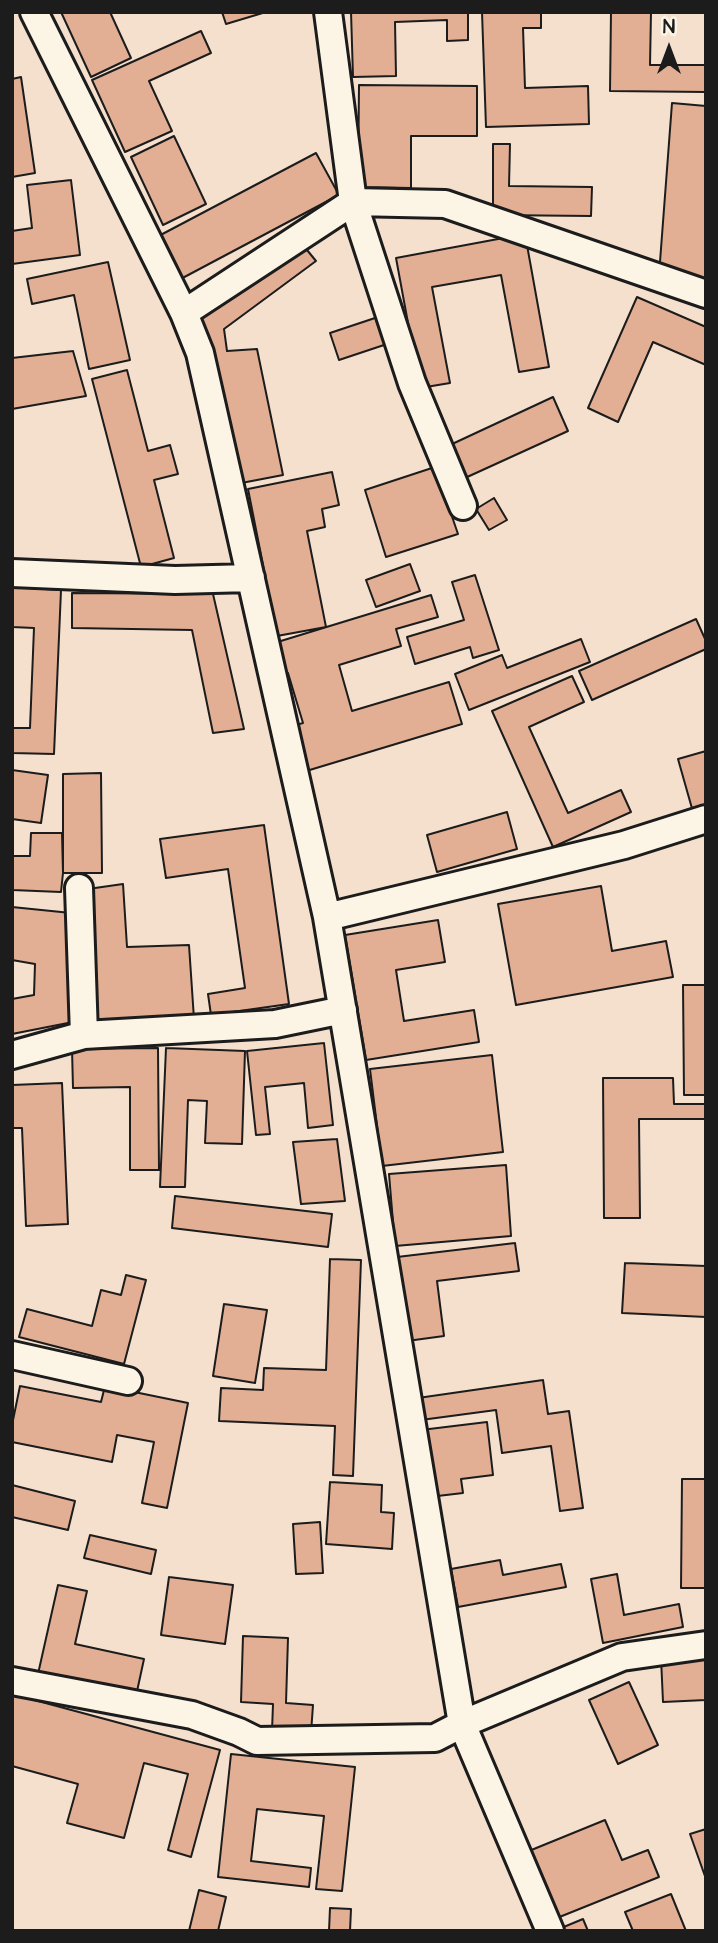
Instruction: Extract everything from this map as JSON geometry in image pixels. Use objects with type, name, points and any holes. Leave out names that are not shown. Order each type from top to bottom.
[{"type":"street","points":[[34,12],[184,313],[200,353],[327,917],[462,1724],[550,1931]]},
{"type":"street","points":[[328,12],[353,202],[412,383],[463,506]]},
{"type":"street","points":[[184,313],[353,202],[445,204],[706,294]]},
{"type":"street","points":[[12,573],[175,580],[251,578]]},
{"type":"street","points":[[327,917],[624,845],[706,819]]},
{"type":"street","points":[[79,888],[84,1035]]},
{"type":"street","points":[[12,1055],[84,1035],[275,1024],[343,1010]]},
{"type":"street","points":[[12,1355],[128,1381]]},
{"type":"street","points":[[12,1681],[192,1715],[257,1741],[435,1738],[462,1724],[622,1657],[706,1645]]},
{"type":"building","points":[[61,12],[110,12],[131,58],[91,77]]},
{"type":"building","points":[[222,12],[266,12],[226,24]]},
{"type":"building","points":[[351,12],[468,12],[468,40],[447,41],[447,20],[395,22],[396,76],[353,77]]},
{"type":"building","points":[[482,12],[541,12],[541,28],[523,28],[525,88],[588,86],[589,124],[486,127]]},
{"type":"building","points":[[611,12],[651,12],[650,65],[706,65],[706,92],[610,91]]},
{"type":"building","points":[[201,31],[211,53],[149,81],[172,131],[125,152],[92,80]]},
{"type":"building","points":[[21,77],[35,173],[12,177],[12,79]]},
{"type":"building","points":[[359,85],[477,86],[477,136],[411,136],[411,188],[358,187]]},
{"type":"building","points":[[672,103],[706,106],[706,278],[659,275]]},
{"type":"building","points":[[174,136],[206,204],[163,225],[131,157]]},
{"type":"building","points":[[493,144],[510,144],[509,186],[592,187],[591,216],[493,215]]},
{"type":"building","points":[[316,153],[339,195],[175,282],[153,239]]},
{"type":"building","points":[[71,180],[80,255],[12,264],[12,231],[32,228],[27,185]]},
{"type":"building","points":[[525,234],[549,367],[519,372],[501,275],[432,287],[450,383],[420,388],[396,258]]},
{"type":"building","points":[[298,239],[316,261],[224,329],[227,351],[257,349],[283,475],[231,485],[195,312]]},
{"type":"building","points":[[108,262],[130,360],[89,369],[74,295],[32,304],[27,279]]},
{"type":"building","points":[[637,297],[706,327],[706,365],[653,342],[618,422],[588,408]]},
{"type":"building","points":[[384,315],[393,342],[339,360],[330,333]]},
{"type":"building","points":[[73,351],[86,396],[12,409],[12,358]]},
{"type":"building","points":[[127,370],[148,451],[170,445],[178,474],[154,480],[174,558],[141,567],[92,379]]},
{"type":"building","points":[[553,397],[568,431],[465,478],[450,445]]},
{"type":"building","points":[[435,467],[458,534],[386,557],[365,490]]},
{"type":"building","points":[[332,472],[339,505],[322,509],[325,527],[307,531],[326,627],[277,636],[248,489]]},
{"type":"building","points":[[494,498],[507,520],[489,530],[476,509]]},
{"type":"building","points":[[410,564],[420,591],[376,607],[366,580]]},
{"type":"building","points":[[475,575],[499,650],[473,658],[470,647],[415,664],[407,637],[464,620],[452,582]]},
{"type":"building","points":[[12,587],[61,590],[54,754],[12,753],[12,728],[30,728],[34,628],[12,627]]},
{"type":"building","points":[[72,593],[213,594],[244,729],[213,733],[192,630],[72,628]]},
{"type":"building","points":[[431,595],[438,617],[396,629],[401,646],[339,665],[352,711],[449,682],[462,724],[303,772],[289,727],[303,723],[288,673],[280,675],[271,644]]},
{"type":"building","points":[[696,619],[706,641],[706,649],[592,700],[579,671]]},
{"type":"building","points":[[581,639],[590,662],[469,710],[455,674],[502,655],[507,668]]},
{"type":"building","points":[[572,676],[584,702],[529,727],[568,813],[621,790],[631,812],[553,847],[492,711]]},
{"type":"building","points":[[706,751],[706,808],[693,812],[678,759]]},
{"type":"building","points":[[12,770],[48,775],[41,823],[12,819]]},
{"type":"building","points":[[101,773],[102,873],[63,873],[63,774]]},
{"type":"building","points":[[507,812],[517,849],[437,872],[427,835]]},
{"type":"building","points":[[264,825],[289,1004],[211,1015],[208,994],[245,988],[228,869],[166,878],[160,839]]},
{"type":"building","points":[[31,833],[62,833],[61,892],[12,890],[12,856],[30,856]]},
{"type":"building","points":[[123,884],[127,947],[189,945],[194,1019],[98,1023],[88,889]]},
{"type":"building","points":[[601,886],[612,951],[666,941],[673,977],[516,1005],[498,904]]},
{"type":"building","points":[[12,907],[71,913],[73,1022],[12,1034],[12,999],[34,995],[35,964],[12,960]]},
{"type":"building","points":[[438,920],[445,962],[396,970],[404,1021],[474,1010],[479,1042],[366,1060],[345,935]]},
{"type":"building","points":[[683,985],[706,985],[706,1095],[684,1095]]},
{"type":"building","points":[[324,1043],[333,1125],[308,1128],[304,1083],[265,1087],[270,1134],[256,1135],[247,1051]]},
{"type":"building","points":[[158,1048],[159,1170],[130,1170],[130,1087],[73,1088],[72,1049]]},
{"type":"building","points":[[166,1048],[245,1051],[242,1144],[205,1143],[207,1101],[188,1100],[185,1187],[160,1187]]},
{"type":"building","points":[[492,1055],[503,1152],[382,1166],[370,1069]]},
{"type":"building","points":[[603,1078],[673,1078],[674,1104],[706,1104],[706,1119],[639,1119],[640,1218],[604,1218]]},
{"type":"building","points":[[62,1083],[68,1224],[26,1226],[22,1128],[12,1128],[12,1085]]},
{"type":"building","points":[[337,1139],[345,1201],[301,1204],[293,1142]]},
{"type":"building","points":[[506,1165],[511,1236],[395,1246],[389,1174]]},
{"type":"building","points":[[175,1196],[332,1214],[328,1247],[172,1228]]},
{"type":"building","points":[[515,1243],[519,1271],[437,1281],[444,1336],[407,1341],[397,1257]]},
{"type":"building","points":[[330,1259],[361,1260],[353,1476],[333,1475],[335,1426],[219,1421],[221,1388],[263,1390],[264,1368],[326,1370]]},
{"type":"building","points":[[625,1263],[706,1266],[706,1317],[622,1313]]},
{"type":"building","points":[[126,1275],[146,1280],[124,1364],[19,1337],[27,1309],[92,1326],[101,1290],[121,1295]]},
{"type":"building","points":[[224,1304],[267,1310],[255,1383],[213,1376]]},
{"type":"building","points":[[543,1380],[548,1414],[569,1411],[583,1508],[560,1511],[551,1446],[502,1453],[496,1410],[421,1420],[418,1398]]},
{"type":"building","points":[[20,1386],[101,1402],[105,1386],[188,1403],[167,1508],[142,1503],[154,1442],[117,1435],[112,1462],[12,1442],[12,1425]]},
{"type":"building","points":[[487,1422],[493,1475],[461,1479],[463,1493],[429,1497],[421,1430]]},
{"type":"building","points":[[682,1479],[706,1479],[706,1588],[681,1588]]},
{"type":"building","points":[[330,1482],[382,1485],[381,1512],[394,1513],[392,1549],[326,1544]]},
{"type":"building","points":[[12,1485],[75,1501],[68,1530],[12,1517]]},
{"type":"building","points":[[320,1522],[323,1573],[296,1574],[293,1524]]},
{"type":"building","points":[[90,1535],[156,1550],[151,1574],[84,1558]]},
{"type":"building","points":[[500,1560],[503,1575],[561,1564],[566,1587],[458,1607],[451,1569]]},
{"type":"building","points":[[617,1574],[624,1615],[679,1604],[683,1627],[603,1643],[591,1579]]},
{"type":"building","points":[[169,1577],[233,1585],[225,1644],[161,1635]]},
{"type":"building","points":[[58,1585],[87,1591],[75,1644],[144,1659],[136,1696],[38,1674]]},
{"type":"building","points":[[243,1636],[288,1638],[286,1703],[313,1705],[311,1733],[272,1731],[273,1704],[241,1702]]},
{"type":"building","points":[[706,1656],[706,1700],[663,1702],[661,1658]]},
{"type":"building","points":[[629,1682],[658,1745],[618,1764],[589,1700]]},
{"type":"building","points":[[12,1694],[220,1750],[191,1857],[168,1850],[188,1774],[144,1763],[124,1838],[67,1823],[78,1784],[12,1766]]},
{"type":"building","points":[[231,1754],[355,1767],[342,1891],[316,1889],[324,1816],[257,1809],[251,1861],[311,1868],[309,1887],[218,1877]]},
{"type":"building","points":[[605,1820],[622,1860],[648,1850],[659,1877],[552,1920],[524,1853]]},
{"type":"building","points":[[706,1829],[706,1879],[690,1834]]},
{"type":"building","points":[[199,1890],[226,1897],[218,1931],[189,1931]]},
{"type":"building","points":[[671,1894],[686,1931],[633,1931],[625,1912]]},
{"type":"building","points":[[330,1908],[351,1909],[350,1931],[329,1931]]},
{"type":"building","points":[[583,1919],[588,1931],[554,1931]]}]
